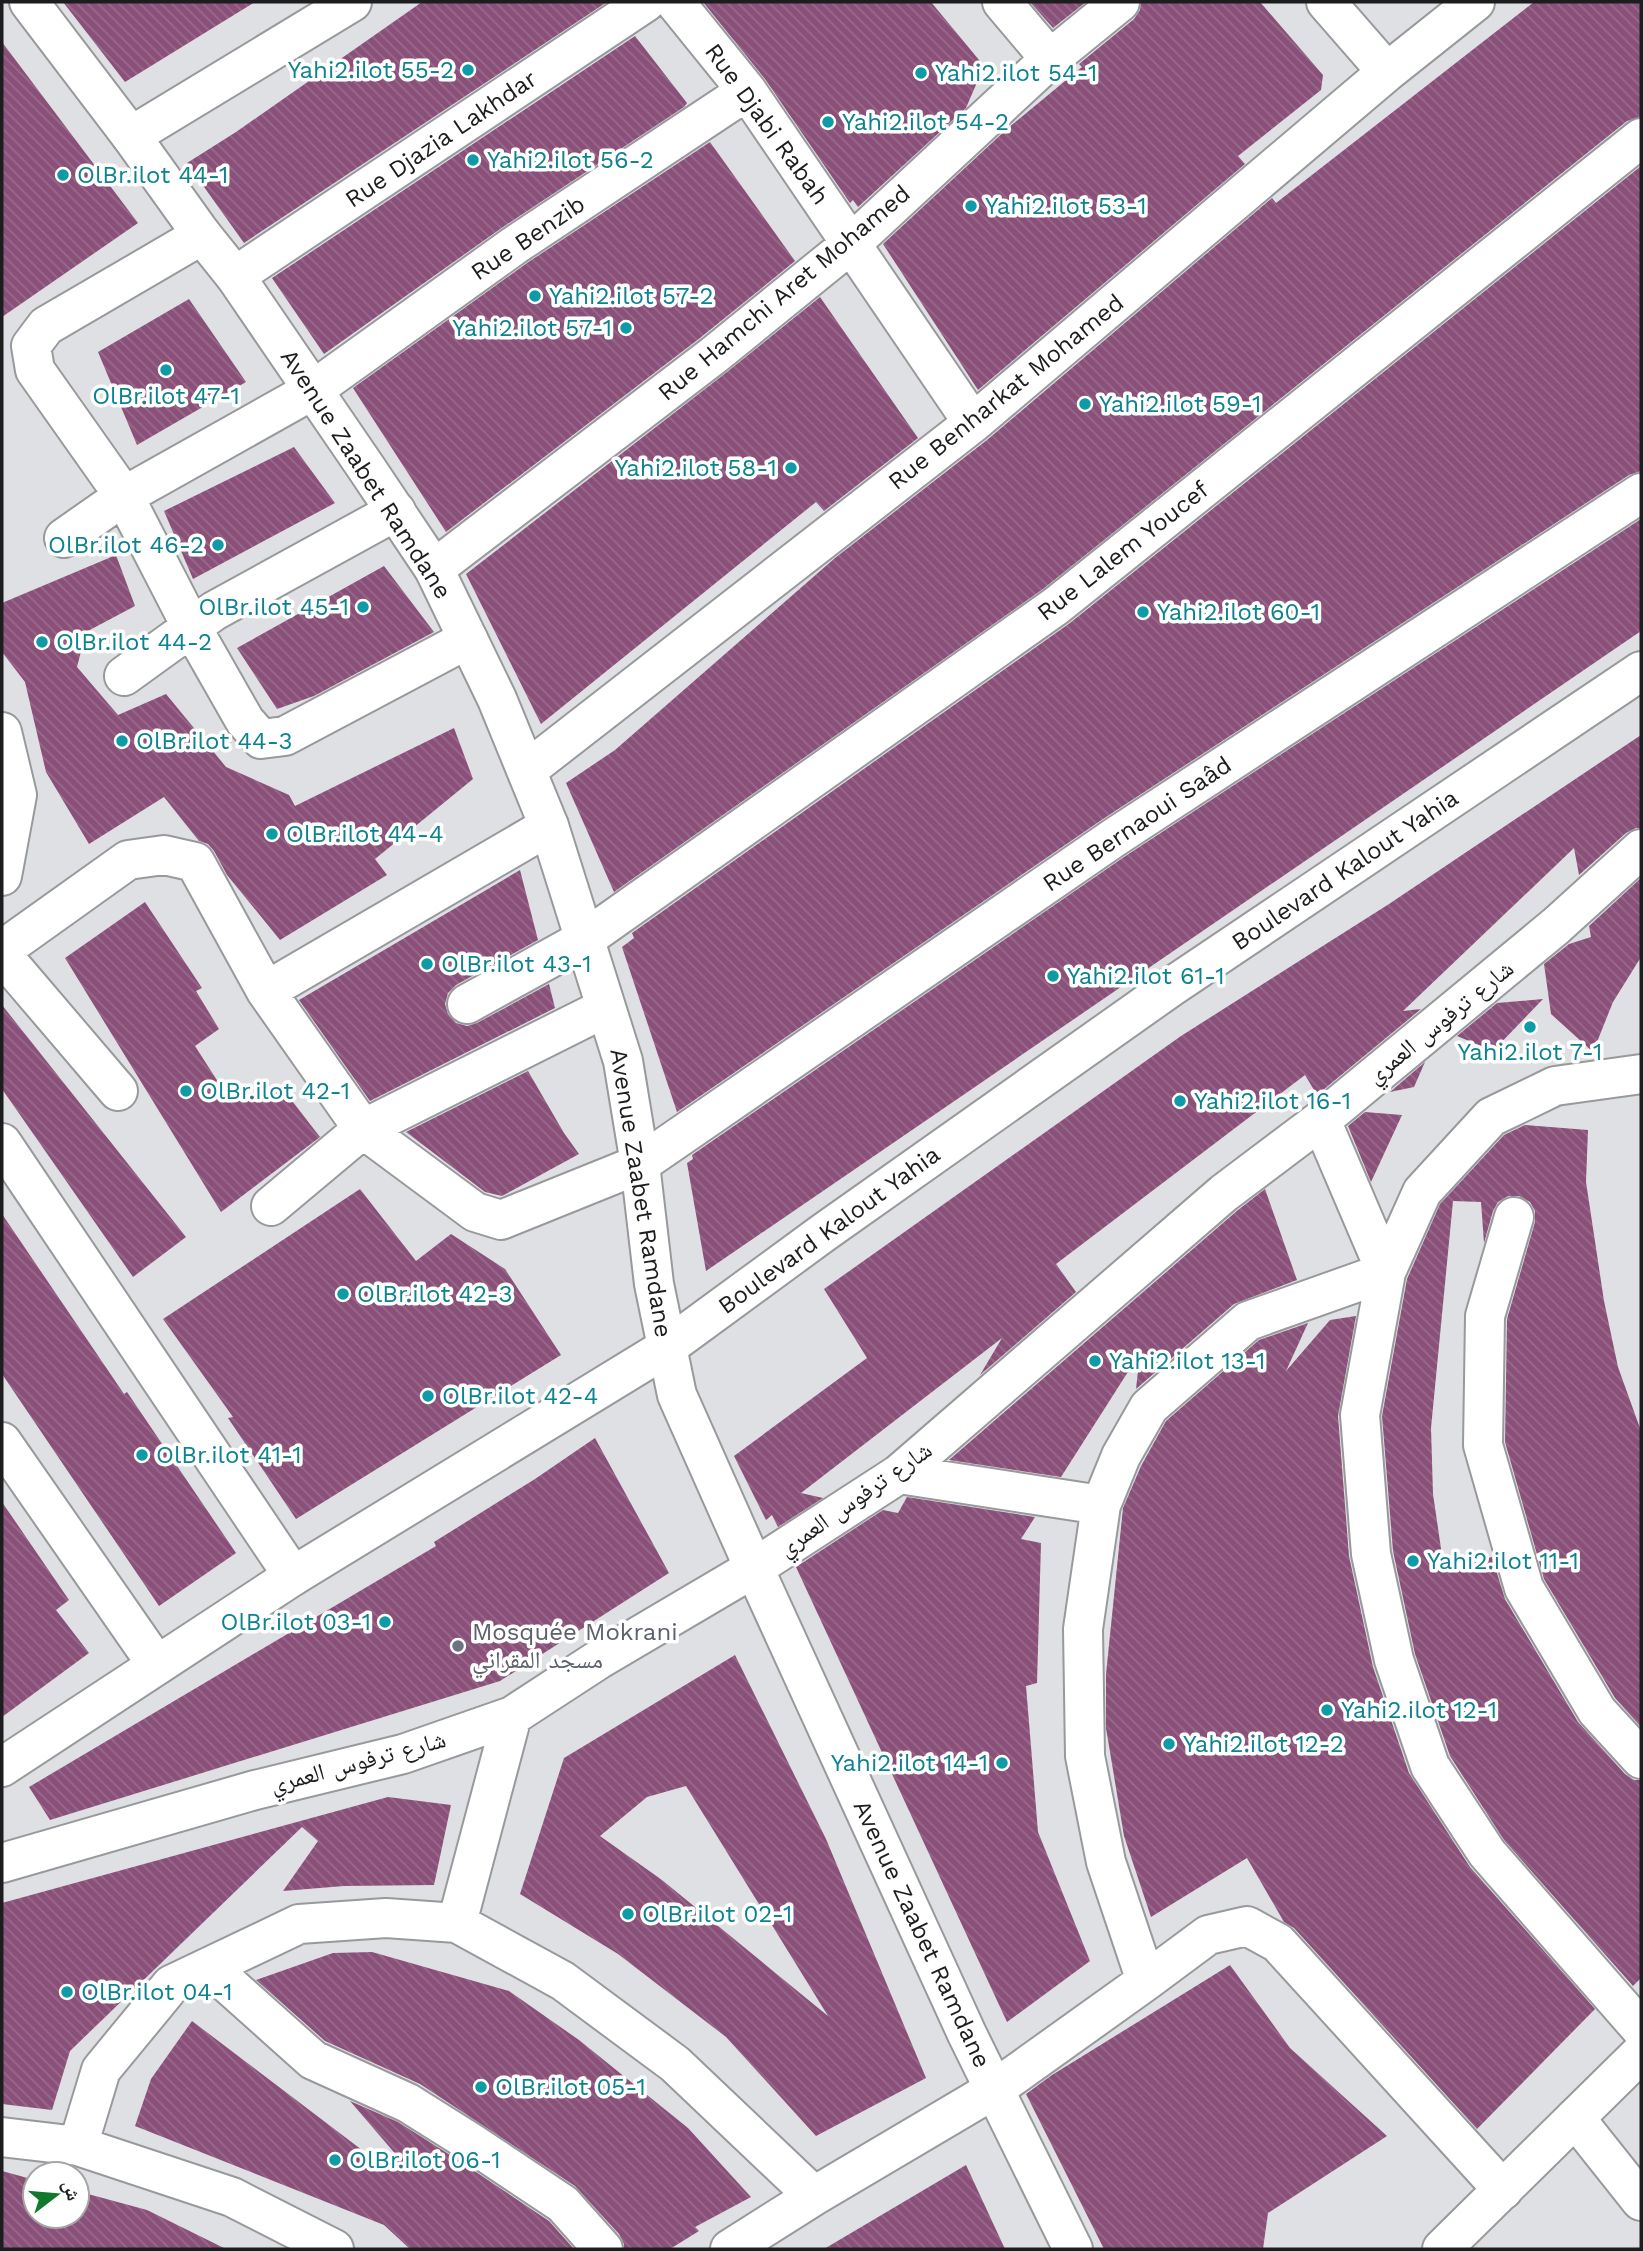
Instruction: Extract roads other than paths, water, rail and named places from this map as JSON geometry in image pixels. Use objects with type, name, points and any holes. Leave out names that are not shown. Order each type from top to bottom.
[{"type":"street","name":"Avenue Zaabet Ramdane","points":[[29,2],[235,276],[396,511],[434,569],[497,699],[549,826],[623,1061],[640,1164],[654,1284],[677,1395],[967,2034],[1073,2249]]},
{"type":"street","points":[[131,136],[352,2]]},
{"type":"street","name":"Rue Djazia Lakhdar","points":[[235,276],[646,2]]},
{"type":"street","name":"Rue Djabi Rabah","points":[[675,2],[747,92],[973,423]]},
{"type":"street","points":[[1002,2],[1050,58]]},
{"type":"street","name":"Rue Hamchi Aret Mohamed","points":[[434,569],[714,355],[852,243],[1050,58],[1120,2]]},
{"type":"street","points":[[1326,2],[1387,72]]},
{"type":"street","name":"Rue Benharkat Mohamed","points":[[527,770],[973,423],[1387,72],[1475,2]]},
{"type":"street","name":"Rue Benzib","points":[[64,538],[124,496],[313,390],[515,245],[747,92]]},
{"type":"street","name":"Rue Lalem Youcef","points":[[467,1004],[585,939],[1056,606],[1641,138]]},
{"type":"street","points":[[202,235],[46,326],[31,346],[36,370],[124,496],[192,628],[245,721],[261,738],[285,736],[468,639]]},
{"type":"street","name":"Rue Bernaoui Saâd","points":[[2,950],[128,860],[164,855],[195,862],[266,991],[363,1129],[475,1212],[501,1220],[640,1164],[1115,837],[1641,493]]},
{"type":"street","points":[[124,676],[214,611],[396,511]]},
{"type":"street","name":"Boulevard Kalout Yahia","points":[[4,1762],[293,1576],[666,1348],[1171,986],[1641,671]]},
{"type":"street","points":[[2,732],[18,795],[2,877]]},
{"type":"street","points":[[266,991],[549,826]]},
{"type":"street","name":"شارع ترفوس العمري","points":[[2,1863],[255,1790],[403,1754],[512,1716],[598,1660],[754,1568],[899,1474],[1224,1193],[1321,1120],[1556,926],[1641,849]]},
{"type":"street","points":[[2,955],[118,1091]]},
{"type":"street","points":[[271,1206],[363,1129],[605,1008]]},
{"type":"street","points":[[1641,1074],[1555,1086],[1491,1117],[1422,1192],[1387,1272],[1360,1416],[1371,1554],[1394,1660],[1430,1766],[1487,1853],[1641,2029]]},
{"type":"street","points":[[1321,1120],[1387,1272]]},
{"type":"street","points":[[2,1143],[293,1576]]},
{"type":"street","points":[[1514,1217],[1485,1316],[1483,1445],[1524,1588],[1597,1711],[1641,1759]]},
{"type":"street","points":[[1146,1982],[1105,1862],[1085,1756],[1083,1629],[1101,1505],[1121,1456],[1149,1407],[1248,1321],[1387,1272]]},
{"type":"street","points":[[2,1442],[157,1665]]},
{"type":"street","points":[[899,1474],[1101,1505]]},
{"type":"street","points":[[457,1923],[512,1716]]},
{"type":"street","points":[[78,2146],[101,2070],[172,1985],[299,1924],[386,1918],[457,1923],[563,1982],[676,2064],[814,2196]]},
{"type":"street","points":[[730,2249],[995,2089],[1208,1935],[1247,1926],[1278,1943],[1503,2190]]},
{"type":"street","points":[[209,1967],[313,2060],[408,2103],[480,2149],[564,2204],[603,2249]]},
{"type":"street","points":[[1442,2249],[1641,2053]]},
{"type":"street","points":[[1575,2118],[1641,2202]]},
{"type":"street","points":[[2,2137],[78,2146],[232,2197],[334,2249]]},
{"type":"place","name":"Yahi2.ilot 55-2","points":[[468,70]]},
{"type":"place","name":"Yahi2.ilot 54-1","points":[[921,73]]},
{"type":"place","name":"Yahi2.ilot 54-2","points":[[828,122]]},
{"type":"place","name":"Yahi2.ilot 56-2","points":[[473,160]]},
{"type":"place","name":"OlBr.ilot 44-1","points":[[63,175]]},
{"type":"place","name":"Yahi2.ilot 53-1","points":[[971,206]]},
{"type":"place","name":"Yahi2.ilot 57-2","points":[[535,296]]},
{"type":"place","name":"Yahi2.ilot 57-1","points":[[626,328]]},
{"type":"place","name":"OlBr.ilot 47-1","points":[[166,370]]},
{"type":"place","name":"Yahi2.ilot 59-1","points":[[1085,404]]},
{"type":"place","name":"Yahi2.ilot 58-1","points":[[791,468]]},
{"type":"place","name":"OlBr.ilot 46-2","points":[[218,545]]},
{"type":"place","name":"OlBr.ilot 45-1","points":[[363,607]]},
{"type":"place","name":"Yahi2.ilot 60-1","points":[[1143,612]]},
{"type":"place","name":"OlBr.ilot 44-2","points":[[42,642]]},
{"type":"place","name":"OlBr.ilot 44-3","points":[[122,741]]},
{"type":"place","name":"OlBr.ilot 44-4","points":[[272,834]]},
{"type":"place","name":"OlBr.ilot 43-1","points":[[427,964]]},
{"type":"place","name":"Yahi2.ilot 61-1","points":[[1053,976]]},
{"type":"place","name":"Yahi2.ilot 7-1","points":[[1530,1027]]},
{"type":"place","name":"OlBr.ilot 42-1","points":[[186,1091]]},
{"type":"place","name":"Yahi2.ilot 16-1","points":[[1180,1101]]},
{"type":"place","name":"OlBr.ilot 42-3","points":[[343,1294]]},
{"type":"place","name":"Yahi2.ilot 13-1","points":[[1095,1361]]},
{"type":"place","name":"OlBr.ilot 42-4","points":[[428,1396]]},
{"type":"place","name":"OlBr.ilot 41-1","points":[[142,1455]]},
{"type":"place","name":"Yahi2.ilot 11-1","points":[[1413,1561]]},
{"type":"place","name":"OlBr.ilot 03-1","points":[[385,1622]]},
{"type":"place","name":"Mosquée Mokrani مسجد المقراني","points":[[458,1646]]},
{"type":"place","name":"Yahi2.ilot 12-1","points":[[1327,1710]]},
{"type":"place","name":"Yahi2.ilot 12-2","points":[[1169,1744]]},
{"type":"place","name":"Yahi2.ilot 14-1","points":[[1002,1763]]},
{"type":"place","name":"OlBr.ilot 02-1","points":[[628,1914]]},
{"type":"place","name":"OlBr.ilot 04-1","points":[[67,1992]]},
{"type":"place","name":"OlBr.ilot 05-1","points":[[481,2087]]},
{"type":"place","name":"OlBr.ilot 06-1","points":[[335,2160]]}]
